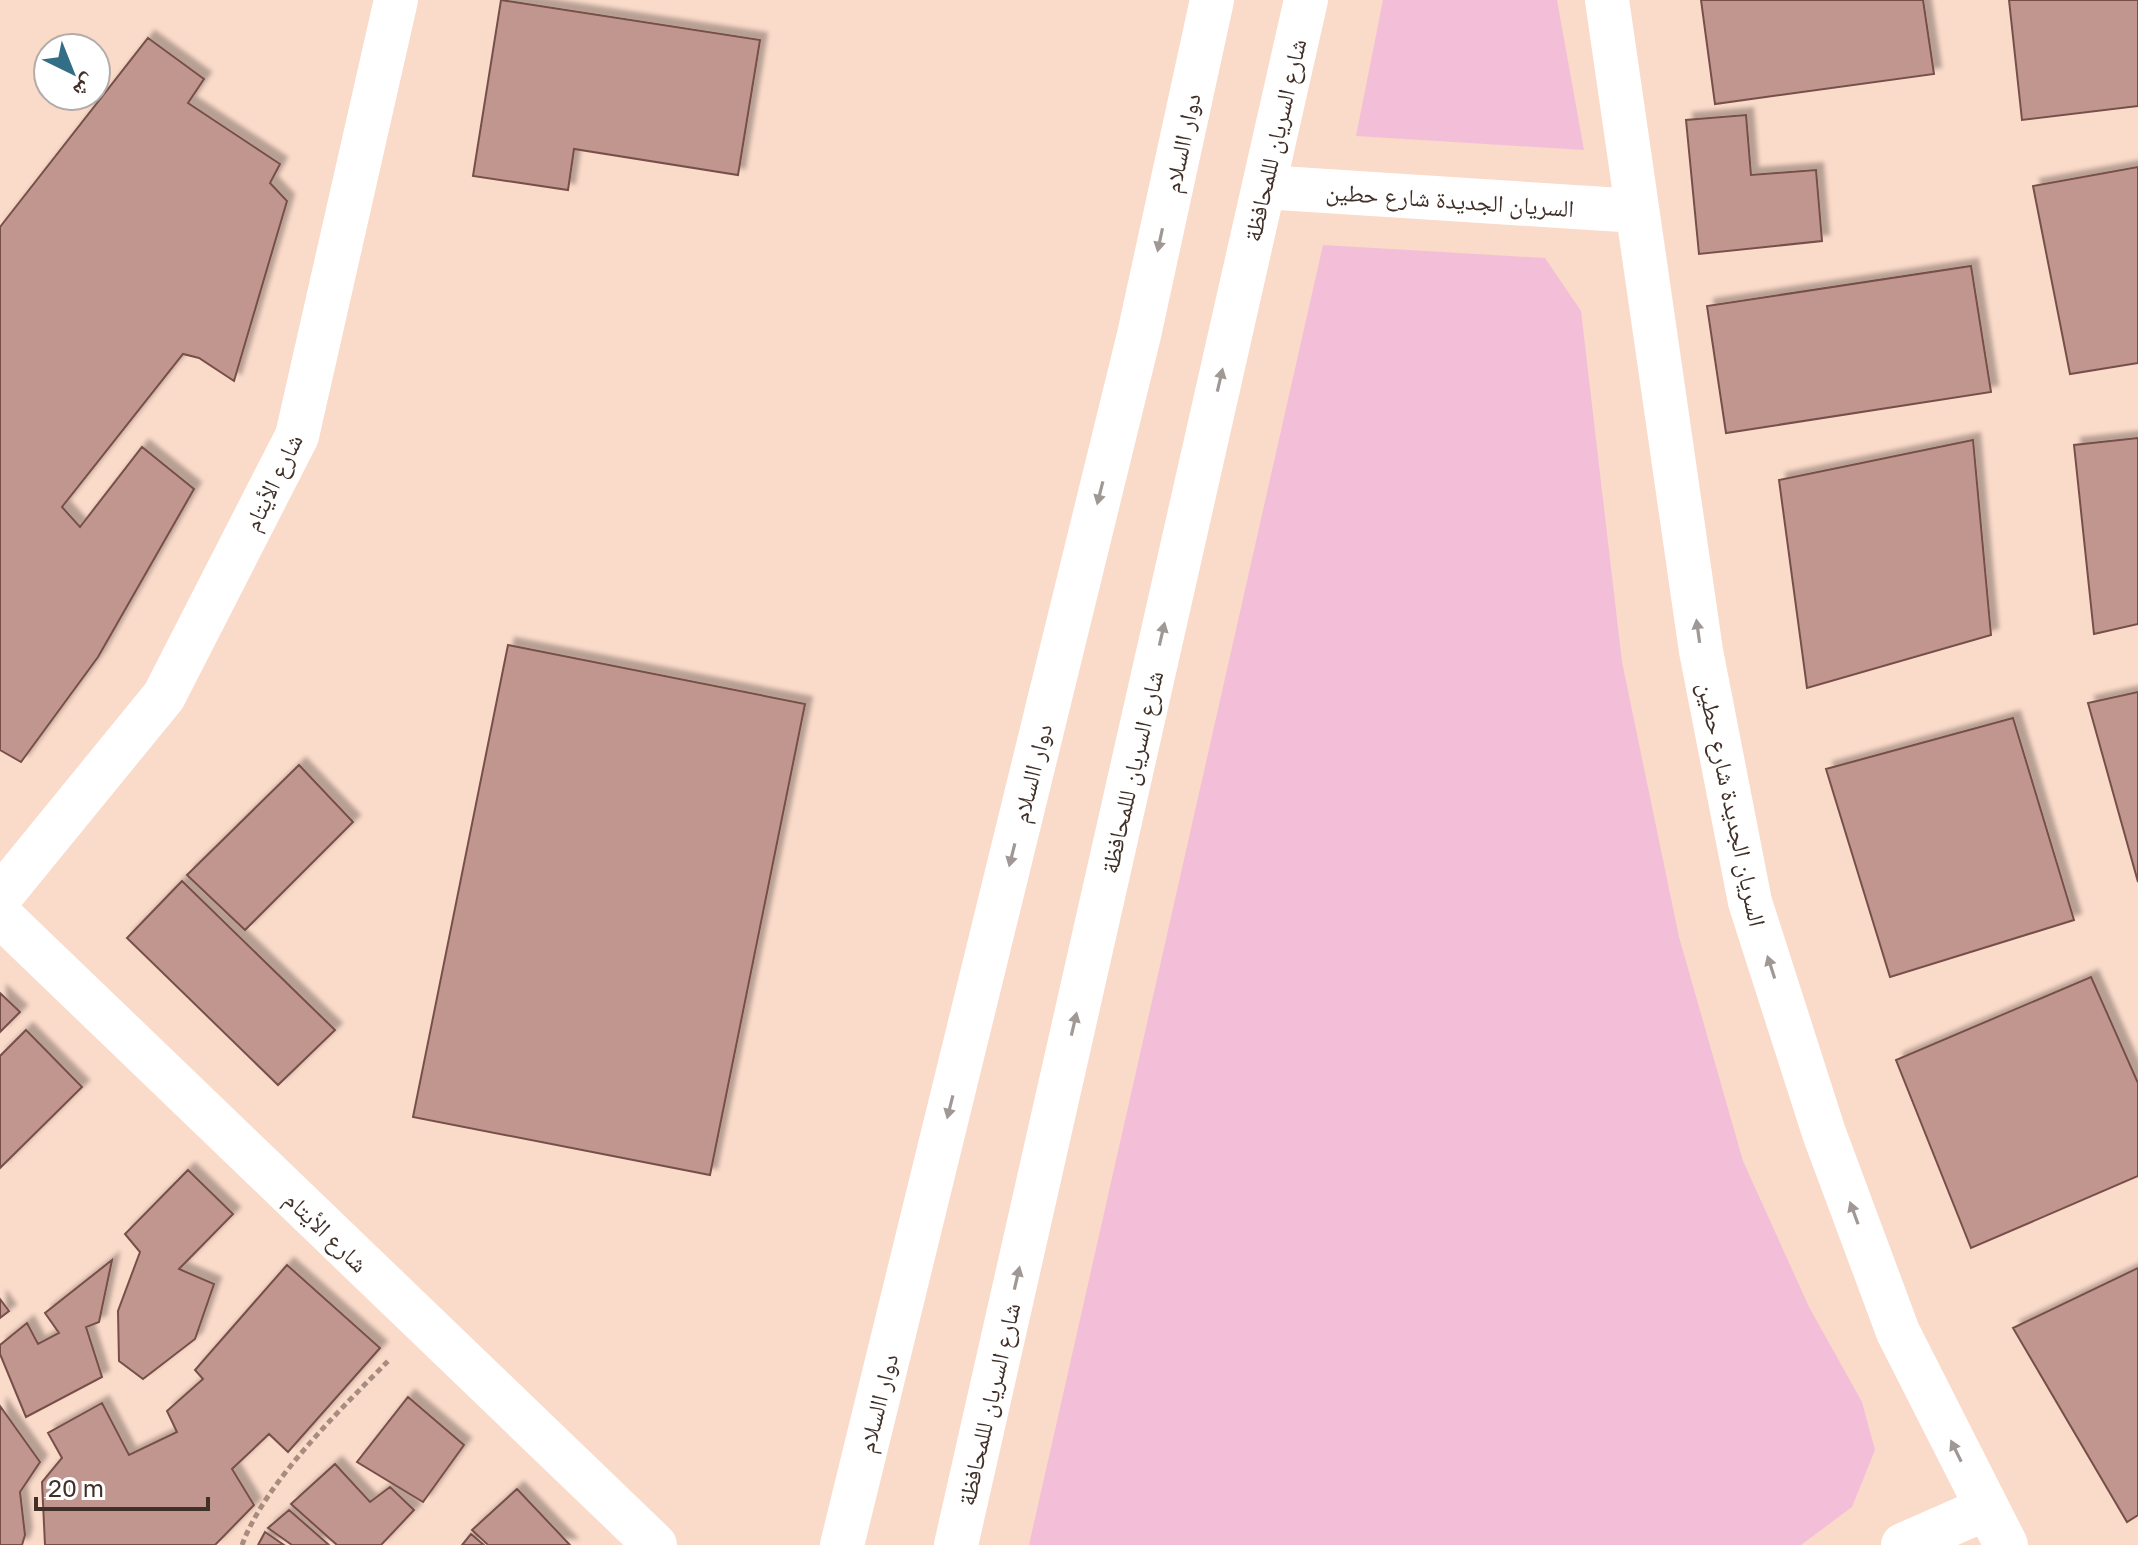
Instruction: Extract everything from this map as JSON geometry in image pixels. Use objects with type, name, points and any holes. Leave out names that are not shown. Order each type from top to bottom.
[{"type":"street","name":"شارع الأيتام","points":[[0,897],[164,696],[297,436],[396,0]]},
{"type":"street","name":"دوار االسلام","points":[[842,1545],[1139,335],[1212,0]]},
{"type":"street","name":"شارع السريان لللمحافظة","points":[[956,1545],[1306,0]]},
{"type":"street","name":"السريان الجديدة شارع حطين","points":[[1607,0],[1701,651],[1750,902],[1824,1133],[1898,1332],[1995,1527]]},
{"type":"street","name":"السريان الجديدة شارع حطين","points":[[1264,187],[1637,211]]},
{"type":"street","name":"شارع الأيتام","points":[[0,915],[655,1545]]},
{"type":"street","points":[[1903,1545],[1995,1527]]},
{"type":"path","points":[[242,1545],[249,1525],[316,1434],[424,1324]]},
{"type":"shaded area","points":[[1383,0],[1557,0],[1584,150],[1356,136]]},
{"type":"shaded area","points":[[1323,245],[1545,258],[1581,311],[1622,662],[1679,937],[1743,1161],[1809,1307],[1862,1402],[1875,1450],[1852,1507],[1801,1545],[1029,1545]]},
{"type":"building","points":[[501,0],[760,40],[738,175],[574,149],[568,190],[473,176]]},
{"type":"building","points":[[1701,0],[1923,0],[1934,74],[1715,104]]},
{"type":"building","points":[[2009,0],[2138,0],[2138,106],[2022,120]]},
{"type":"building","points":[[148,38],[204,79],[188,103],[280,164],[270,183],[287,201],[234,381],[199,358],[183,354],[62,507],[80,527],[142,447],[194,489],[98,657],[21,762],[0,750],[0,227],[90,112],[112,112],[112,84]]},
{"type":"building","points":[[1746,115],[1751,175],[1816,170],[1822,241],[1699,254],[1686,120]]},
{"type":"building","points":[[2138,167],[2138,363],[2070,374],[2033,186]]},
{"type":"building","points":[[1971,266],[1991,392],[1726,433],[1707,306]]},
{"type":"building","points":[[2138,438],[2138,624],[2094,634],[2074,445]]},
{"type":"building","points":[[1973,440],[1991,635],[1807,688],[1779,480]]},
{"type":"building","points":[[508,645],[805,704],[710,1175],[413,1117]]},
{"type":"building","points":[[2138,692],[2138,882],[2088,703]]},
{"type":"building","points":[[2013,718],[2074,920],[1890,977],[1826,769]]},
{"type":"building","points":[[299,765],[353,822],[245,930],[187,875]]},
{"type":"building","points":[[182,881],[335,1030],[278,1085],[127,938]]},
{"type":"building","points":[[2091,977],[2138,1083],[2138,1176],[1971,1248],[1896,1060]]},
{"type":"building","points":[[0,993],[20,1012],[0,1032]]},
{"type":"building","points":[[26,1030],[82,1087],[0,1168],[0,1056]]},
{"type":"building","points":[[188,1170],[233,1214],[179,1269],[214,1284],[195,1339],[143,1379],[119,1361],[118,1311],[140,1252],[125,1234]]},
{"type":"building","points":[[112,1260],[99,1322],[86,1327],[102,1377],[26,1417],[0,1354],[0,1345],[27,1323],[38,1344],[59,1333],[45,1313]]},
{"type":"building","points":[[287,1265],[380,1348],[288,1452],[269,1434],[232,1469],[254,1505],[215,1545],[45,1545],[42,1482],[62,1458],[48,1433],[102,1403],[129,1455],[177,1432],[167,1411],[203,1379],[195,1370]]},
{"type":"building","points":[[2138,1268],[2138,1515],[2127,1522],[2013,1328]]},
{"type":"building","points":[[0,1299],[9,1311],[0,1318]]},
{"type":"building","points":[[408,1397],[464,1445],[423,1502],[357,1462]]},
{"type":"building","points":[[0,1406],[40,1462],[20,1492],[25,1535],[22,1545],[0,1545]]},
{"type":"building","points":[[335,1464],[370,1502],[390,1487],[414,1510],[381,1545],[337,1545],[291,1504]]},
{"type":"building","points":[[517,1489],[570,1545],[488,1545],[472,1530]]},
{"type":"building","points":[[289,1510],[329,1545],[292,1545],[268,1528]]},
{"type":"building","points":[[265,1532],[284,1545],[258,1545]]},
{"type":"building","points":[[471,1534],[484,1545],[462,1545]]}]
